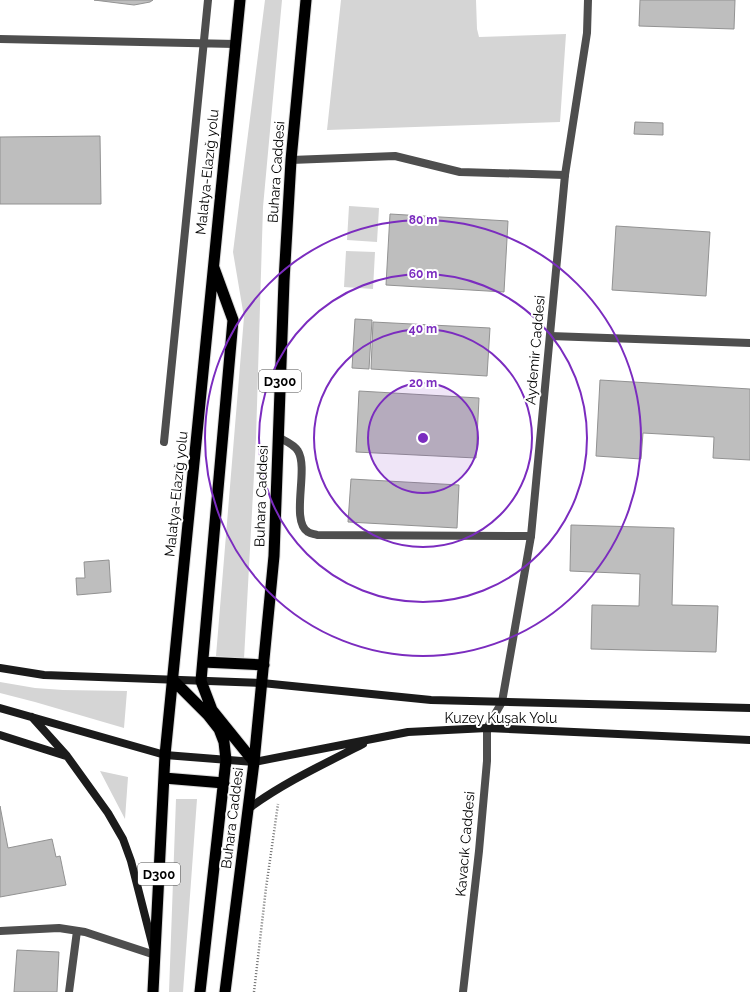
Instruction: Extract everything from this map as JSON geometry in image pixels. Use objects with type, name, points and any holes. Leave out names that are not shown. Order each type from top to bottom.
[{"type":"highway","name":"Malatya-Elazığ yolu","points":[[153,992],[166,755],[240,0]]},
{"type":"highway","name":"Buhara Caddesi","points":[[226,992],[254,762],[274,556],[282,322],[291,160],[306,0]]},
{"type":"highway","points":[[213,266],[233,320],[201,681],[212,710],[254,762]]},
{"type":"highway","points":[[203,662],[264,665]]},
{"type":"highway","points":[[173,680],[208,715],[219,729],[224,742],[226,760],[200,992]]},
{"type":"highway","points":[[164,778],[224,783]]},
{"type":"main road","name":"Kuzey Kuşak Yolu","points":[[0,668],[44,676],[262,683],[431,700],[750,708]]},
{"type":"main road","name":"Kuzey Kuşak Yolu","points":[[0,708],[166,755],[254,762],[408,732],[487,728],[750,740]]},
{"type":"main road","points":[[32,717],[67,756],[108,813],[123,839],[131,861],[155,955]]},
{"type":"main road","points":[[0,735],[67,756]]},
{"type":"main road","points":[[248,810],[264,797],[281,787],[326,762],[374,739]]},
{"type":"street","points":[[164,442],[208,0]]},
{"type":"street","name":"Aydemir Caddesi","points":[[502,702],[531,536],[566,175],[587,33],[588,0]]},
{"type":"street","points":[[0,39],[235,44]]},
{"type":"street","points":[[291,160],[395,156],[460,172],[566,175]]},
{"type":"street","points":[[550,336],[750,343]]},
{"type":"street","points":[[278,437],[294,446],[299,452],[301,464],[301,521],[304,528],[309,533],[317,535],[531,536]]},
{"type":"street","name":"Kavacık Caddesi","points":[[463,992],[479,850],[487,761],[487,728],[502,702]]},
{"type":"street","points":[[0,931],[59,928],[85,932],[155,955]]},
{"type":"street","points":[[69,992],[77,931]]},
{"type":"path","points":[[254,992],[266,888],[281,787]]},
{"type":"shaded area","points":[[265,0],[282,0],[263,207],[256,438],[244,659],[216,656],[244,317],[233,252]]},
{"type":"shaded area","points":[[341,0],[476,0],[477,29],[479,37],[566,34],[560,122],[327,130]]},
{"type":"shaded area","points":[[349,206],[379,208],[377,242],[347,240]]},
{"type":"shaded area","points":[[346,251],[375,252],[373,289],[344,287]]},
{"type":"shaded area","points":[[0,682],[35,688],[63,690],[127,691],[124,728],[0,693]]},
{"type":"shaded area","points":[[100,771],[128,777],[125,819]]},
{"type":"shaded area","points":[[176,799],[197,799],[183,992],[169,992]]},
{"type":"building","points":[[94,0],[153,0],[134,5]]},
{"type":"building","points":[[640,0],[735,0],[734,29],[639,26]]},
{"type":"building","points":[[635,122],[663,123],[663,135],[634,134]]},
{"type":"building","points":[[100,136],[101,204],[0,204],[0,137]]},
{"type":"building","points":[[390,214],[508,221],[504,292],[386,285]]},
{"type":"building","points":[[616,226],[710,232],[706,296],[612,290]]},
{"type":"building","points":[[355,319],[372,320],[369,369],[352,368]]},
{"type":"building","points":[[373,322],[490,328],[487,376],[371,369]]},
{"type":"building","points":[[600,380],[750,389],[750,460],[713,458],[714,437],[643,433],[641,459],[596,456]]},
{"type":"building","points":[[359,391],[479,398],[476,458],[356,452]]},
{"type":"building","points":[[351,479],[459,485],[457,528],[348,522]]},
{"type":"building","points":[[571,525],[674,528],[672,605],[718,606],[716,652],[591,649],[592,605],[639,606],[640,574],[570,571]]},
{"type":"building","points":[[109,560],[111,592],[77,595],[76,578],[85,578],[84,562]]},
{"type":"building","points":[[0,806],[8,848],[52,839],[56,857],[60,856],[66,885],[0,897]]},
{"type":"building","points":[[17,950],[59,952],[57,992],[14,992]]}]
